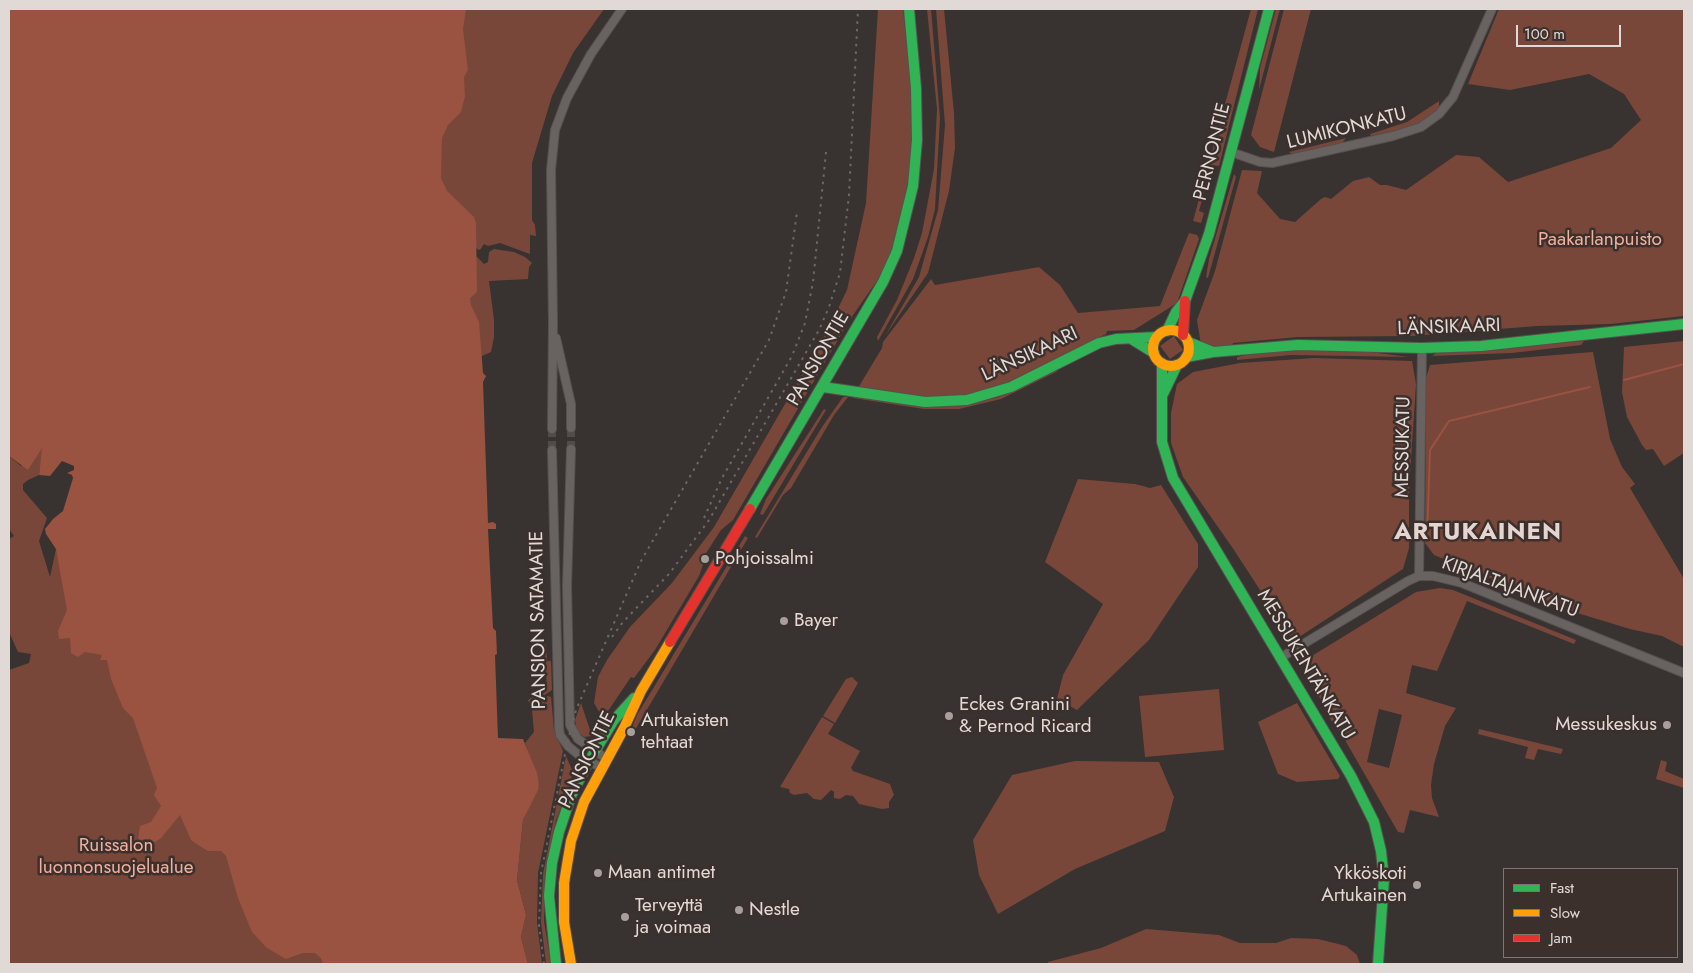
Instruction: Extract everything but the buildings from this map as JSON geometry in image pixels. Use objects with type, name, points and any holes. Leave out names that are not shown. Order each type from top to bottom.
[{"type":"street","points":[[552,428],[551,170],[556,130],[571,90],[591,54],[622,9]]},
{"type":"street","name":"PANSIONTIE","points":[[571,964],[563,910],[566,863],[580,813],[641,691],[823,387],[890,269],[908,210],[916,164],[918,117],[909,9]]},
{"type":"street","name":"PERNONTIE","points":[[1167,331],[1176,312],[1185,301],[1212,227],[1268,9]]},
{"type":"street","name":"LUMIKONKATU","points":[[1231,152],[1260,162],[1272,163],[1393,136],[1422,127],[1439,114],[1453,97],[1492,9]]},
{"type":"street","name":"PERNONTIE","points":[[1185,301],[1185,338]]},
{"type":"street","points":[[553,324],[571,404],[571,428]]},
{"type":"street","name":"LÄNSIKAARI","points":[[1186,358],[1213,352],[1298,345],[1422,348],[1528,342],[1684,324]]},
{"type":"street","points":[[1133,340],[1154,353],[1162,363],[1169,366],[1177,365],[1186,358],[1189,349],[1185,338],[1176,331],[1167,331],[1157,337],[1154,343],[1154,353]]},
{"type":"street","name":"LÄNSIKAARI","points":[[823,387],[925,402],[961,401],[985,396],[1011,387],[1090,346],[1113,340],[1157,337]]},
{"type":"street","name":"LÄNSIKAARI","points":[[1185,338],[1213,352]]},
{"type":"street","name":"MESSUKATU","points":[[1418,576],[1422,348]]},
{"type":"street","name":"MESSUKENTÄNKATU","points":[[1162,363],[1162,442],[1173,478],[1356,784],[1374,822],[1381,851],[1384,879],[1378,964]]},
{"type":"street","name":"MESSUKENTÄNKATU","points":[[1163,394],[1177,365]]},
{"type":"street","name":"PANSION SATAMATIE","points":[[571,449],[567,586],[569,717],[573,733],[594,751],[604,764]]},
{"type":"street","name":"PANSION SATAMATIE","points":[[552,450],[559,728],[565,742],[589,761],[604,764]]},
{"type":"street","name":"KIRJALTAJANKATU","points":[[1280,658],[1418,576],[1440,577],[1462,583],[1684,673]]},
{"type":"street","name":"PANSIONTIE","points":[[556,964],[549,908],[552,863],[562,819],[594,751],[614,720],[641,691]]},
{"type":"green space","points":[[450,9],[604,9],[573,53],[552,96],[532,163],[532,220],[535,225],[536,236],[530,235],[530,254],[500,243],[488,246],[484,244],[480,250],[477,249],[425,164]]},
{"type":"green space","points":[[878,9],[903,9],[914,112],[911,163],[906,199],[891,252],[883,272],[849,321],[733,520],[721,530],[701,561],[704,562],[699,576],[655,650],[634,678],[631,677],[606,714],[601,715],[594,703],[598,677],[607,660],[630,627],[672,583],[714,527],[826,333],[847,290],[866,203]]},
{"type":"green space","points":[[927,9],[931,9],[940,118],[935,209],[928,237],[913,279],[878,341],[877,337],[897,300],[914,258],[922,233],[934,169],[937,109]]},
{"type":"green space","points":[[936,9],[944,9],[954,113],[955,148],[949,191],[928,273],[885,336],[919,277],[938,210],[945,125]]},
{"type":"green space","points":[[1251,9],[1258,9],[1219,166],[1212,165],[1199,211],[1204,213],[1201,223],[1193,221]]},
{"type":"green space","points":[[1276,9],[1280,9],[1259,90],[1260,68]]},
{"type":"green space","points":[[1284,9],[1311,9],[1274,152],[1260,147],[1251,135]]},
{"type":"green space","name":"Paakarlanpuisto","points":[[1499,9],[1684,9],[1684,316],[1611,324],[1537,326],[1412,336],[1298,337],[1233,343],[1232,346],[1201,345],[1197,320],[1215,271],[1242,170],[1262,171],[1257,193],[1280,219],[1295,222],[1321,199],[1325,197],[1331,199],[1353,181],[1369,177],[1380,185],[1406,190],[1456,155],[1479,157],[1508,182],[1611,148],[1641,120],[1624,94],[1589,74],[1510,90],[1468,84]]},
{"type":"green space","points":[[1439,101],[1439,108],[1422,122],[1399,130],[1371,136],[1370,134],[1407,122]]},
{"type":"green space","points":[[1346,138],[1342,143],[1294,155],[1289,152]]},
{"type":"green space","points":[[1234,174],[1236,177],[1208,278],[1206,277],[1209,259]]},
{"type":"green space","points":[[1189,233],[1197,235],[1199,239],[1177,303],[1134,330],[1107,331],[1106,334],[1001,386],[969,396],[933,398],[858,388],[882,348],[883,342],[931,279],[935,285],[1039,267],[1060,285],[1078,313],[1160,306]]},
{"type":"green space","points":[[494,249],[514,252],[532,263],[529,267],[528,279],[489,281],[494,320],[494,337],[491,352],[482,356],[479,355],[460,287],[476,256],[484,264],[488,262],[489,252]]},
{"type":"green space","points":[[1174,336],[1183,350],[1170,359],[1160,346]]},
{"type":"green space","points":[[1584,341],[1581,345],[1512,353],[1432,356],[1438,352]]},
{"type":"green space","points":[[1684,341],[1684,453],[1664,466],[1653,449],[1646,450],[1642,445],[1627,417],[1622,392],[1624,347]]},
{"type":"green space","points":[[1292,349],[1347,349],[1409,357],[1291,355],[1237,360],[1237,357],[1259,352]]},
{"type":"green space","points":[[1593,352],[1610,439],[1622,467],[1635,484],[1630,488],[1684,579],[1684,647],[1662,636],[1630,629],[1574,612],[1434,555],[1425,543],[1426,378],[1430,365]]},
{"type":"green space","points":[[1314,358],[1412,361],[1416,384],[1409,490],[1409,548],[1403,569],[1293,641],[1234,550],[1183,477],[1171,443],[1171,413],[1177,384],[1193,372],[1240,363]]},
{"type":"green space","points":[[1054,371],[1058,371],[1001,399],[959,409],[924,409],[853,398],[854,396],[927,406],[969,404],[998,397]]},
{"type":"green space","points":[[843,397],[848,397],[834,415],[791,488],[783,495],[757,538],[755,537],[822,427]]},
{"type":"green space","points":[[824,409],[826,410],[763,515],[760,514],[766,499]]},
{"type":"green space","name":"Ruissalon luonnonsuojelualue","points":[[43,447],[39,475],[23,484],[23,490],[47,518],[39,541],[50,577],[56,549],[46,532],[361,964],[9,964],[9,670],[29,663],[31,654],[18,652],[9,632],[9,539],[14,536],[9,529],[9,456],[21,466]]},
{"type":"green space","points":[[1078,479],[1135,484],[1150,488],[1161,485],[1198,544],[1198,567],[1149,640],[1077,710],[1057,699],[1063,675],[1103,604],[1045,562]]},
{"type":"green space","points":[[745,536],[748,538],[635,730],[632,728],[637,715]]},
{"type":"green space","points":[[1440,588],[1453,590],[1576,640],[1574,644],[1467,601],[1437,671],[1412,665],[1406,693],[1456,708],[1445,726],[1434,764],[1431,785],[1432,798],[1439,817],[1410,810],[1404,833],[1398,832],[1334,721],[1332,722],[1302,662],[1416,592]],"holes":[[[1379,709],[1402,715],[1389,768],[1367,762]]]},
{"type":"green space","points":[[541,642],[546,645],[547,661],[551,661],[552,690],[530,705],[528,700],[547,688],[544,645]]},
{"type":"green space","points":[[852,677],[858,683],[835,723],[823,716],[846,679]]},
{"type":"green space","points":[[1219,689],[1224,750],[1145,757],[1139,696]]},
{"type":"green space","points":[[547,696],[551,697],[554,730],[563,751],[538,873],[537,922],[542,964],[528,964],[521,937],[526,915],[517,880],[523,820],[539,784],[525,743],[534,732],[532,710]]},
{"type":"green space","points":[[581,703],[592,736],[584,737],[577,731],[575,720]]},
{"type":"green space","points":[[1297,703],[1340,776],[1338,779],[1297,782],[1278,774],[1258,722]]},
{"type":"green space","points":[[822,717],[834,724],[828,734],[860,751],[851,768],[853,771],[890,784],[894,795],[889,802],[889,808],[882,809],[859,804],[853,796],[846,795],[840,799],[834,798],[834,792],[831,790],[821,800],[814,799],[807,793],[794,795],[790,793],[789,789],[780,787]]},
{"type":"green space","points":[[1479,729],[1563,749],[1561,754],[1538,749],[1534,760],[1525,758],[1528,747],[1478,734]]},
{"type":"green space","points":[[566,756],[572,770],[571,784],[556,820],[545,878],[544,921],[551,964],[546,964],[541,922],[543,874]]},
{"type":"green space","points":[[1661,760],[1667,762],[1665,771],[1684,779],[1684,788],[1656,779]]},
{"type":"green space","points":[[1075,761],[1159,762],[1174,797],[1165,831],[1075,869],[998,914],[979,875],[973,840],[1012,775]]},
{"type":"green space","points":[[1146,929],[1219,935],[1240,943],[1276,943],[1291,938],[1318,939],[1346,946],[1357,955],[1360,964],[1048,964],[1048,962],[1101,948]]},
{"type":"shaded area","points":[[9,9],[466,9],[463,29],[468,70],[464,77],[465,96],[461,112],[448,125],[442,138],[441,178],[447,191],[474,217],[476,223],[477,292],[470,298],[471,305],[479,322],[483,373],[486,376],[483,382],[488,523],[493,522],[496,524],[496,529],[488,529],[493,628],[496,631],[498,738],[523,739],[537,773],[539,784],[538,790],[523,820],[517,880],[526,915],[521,937],[528,964],[323,964],[321,958],[315,953],[303,953],[286,959],[267,948],[252,932],[238,898],[226,856],[221,851],[208,851],[191,840],[180,815],[161,838],[152,844],[151,839],[138,840],[140,826],[151,822],[161,806],[154,795],[157,788],[133,718],[123,708],[111,679],[107,660],[100,660],[102,655],[85,652],[78,657],[71,653],[70,638],[59,639],[58,631],[67,610],[56,549],[46,534],[45,529],[63,511],[73,478],[72,475],[67,473],[74,470],[74,466],[62,461],[50,476],[39,475],[42,448],[28,470],[9,456]]},
{"type":"waterway","points":[[1624,380],[1684,364]]},
{"type":"waterway","points":[[1427,539],[1430,450],[1449,421],[1590,387]]},
{"type":"tunnel","points":[[571,428],[571,449]]},
{"type":"tunnel","points":[[552,429],[552,450]]},
{"type":"railway","points":[[612,637],[623,622],[669,574],[709,520],[819,330],[829,307],[840,273],[849,195],[858,9]]},
{"type":"railway","points":[[704,518],[722,478],[792,356],[805,323],[813,282],[826,152]]},
{"type":"railway","points":[[544,964],[539,925],[541,873],[567,744],[576,710],[641,561],[769,340],[786,292],[797,212]]},
{"type":"traffic: fast","points":[[750,509],[883,282],[897,251],[913,186],[917,140],[916,88],[909,9]]},
{"type":"traffic: fast","points":[[1167,331],[1176,312],[1185,301],[1209,234],[1269,9]]},
{"type":"traffic: fast","points":[[1186,357],[1213,352],[1298,345],[1422,348],[1481,346],[1684,324]]},
{"type":"traffic: fast","points":[[823,387],[925,402],[967,400],[1011,387],[1099,343],[1116,339],[1157,337]]},
{"type":"traffic: fast","points":[[1133,340],[1154,353]]},
{"type":"traffic: fast","points":[[1188,342],[1213,352]]},
{"type":"traffic: fast","points":[[1162,363],[1162,442],[1173,478],[1351,776],[1374,822],[1381,851],[1384,879],[1378,964]]},
{"type":"traffic: fast","points":[[1163,394],[1177,365]]},
{"type":"traffic: fast","points":[[556,964],[549,896],[552,863],[559,832],[571,796],[589,761],[614,720],[634,698]]},
{"type":"traffic: slow","points":[[1171,330],[1183,336],[1189,348],[1183,360],[1171,366],[1159,360],[1153,348],[1159,336],[1171,330]]},
{"type":"traffic: slow","points":[[571,964],[564,922],[564,883],[571,841],[584,802],[624,728],[641,691],[670,642]]},
{"type":"traffic: jam","points":[[1183,335],[1185,301]]},
{"type":"traffic: jam","points":[[670,642],[750,509]]},
{"type":"place","name":"Pohjoissalmi","points":[[705,559]]},
{"type":"place","name":"Bayer","points":[[784,621]]},
{"type":"place","name":"Eckes Granini & Pernod Ricard","points":[[949,716]]},
{"type":"place","name":"Messukeskus","points":[[1667,725]]},
{"type":"place","name":"Artukaisten tehtaat","points":[[631,732]]},
{"type":"place","name":"Maan antimet","points":[[598,873]]},
{"type":"place","name":"Ykköskoti Artukainen","points":[[1417,885]]},
{"type":"place","name":"Nestle","points":[[739,910]]},
{"type":"place","name":"Terveyttä ja voimaa","points":[[625,917]]},
{"type":"district","name":"ARTUKAINEN","points":[[1478,533]]}]
